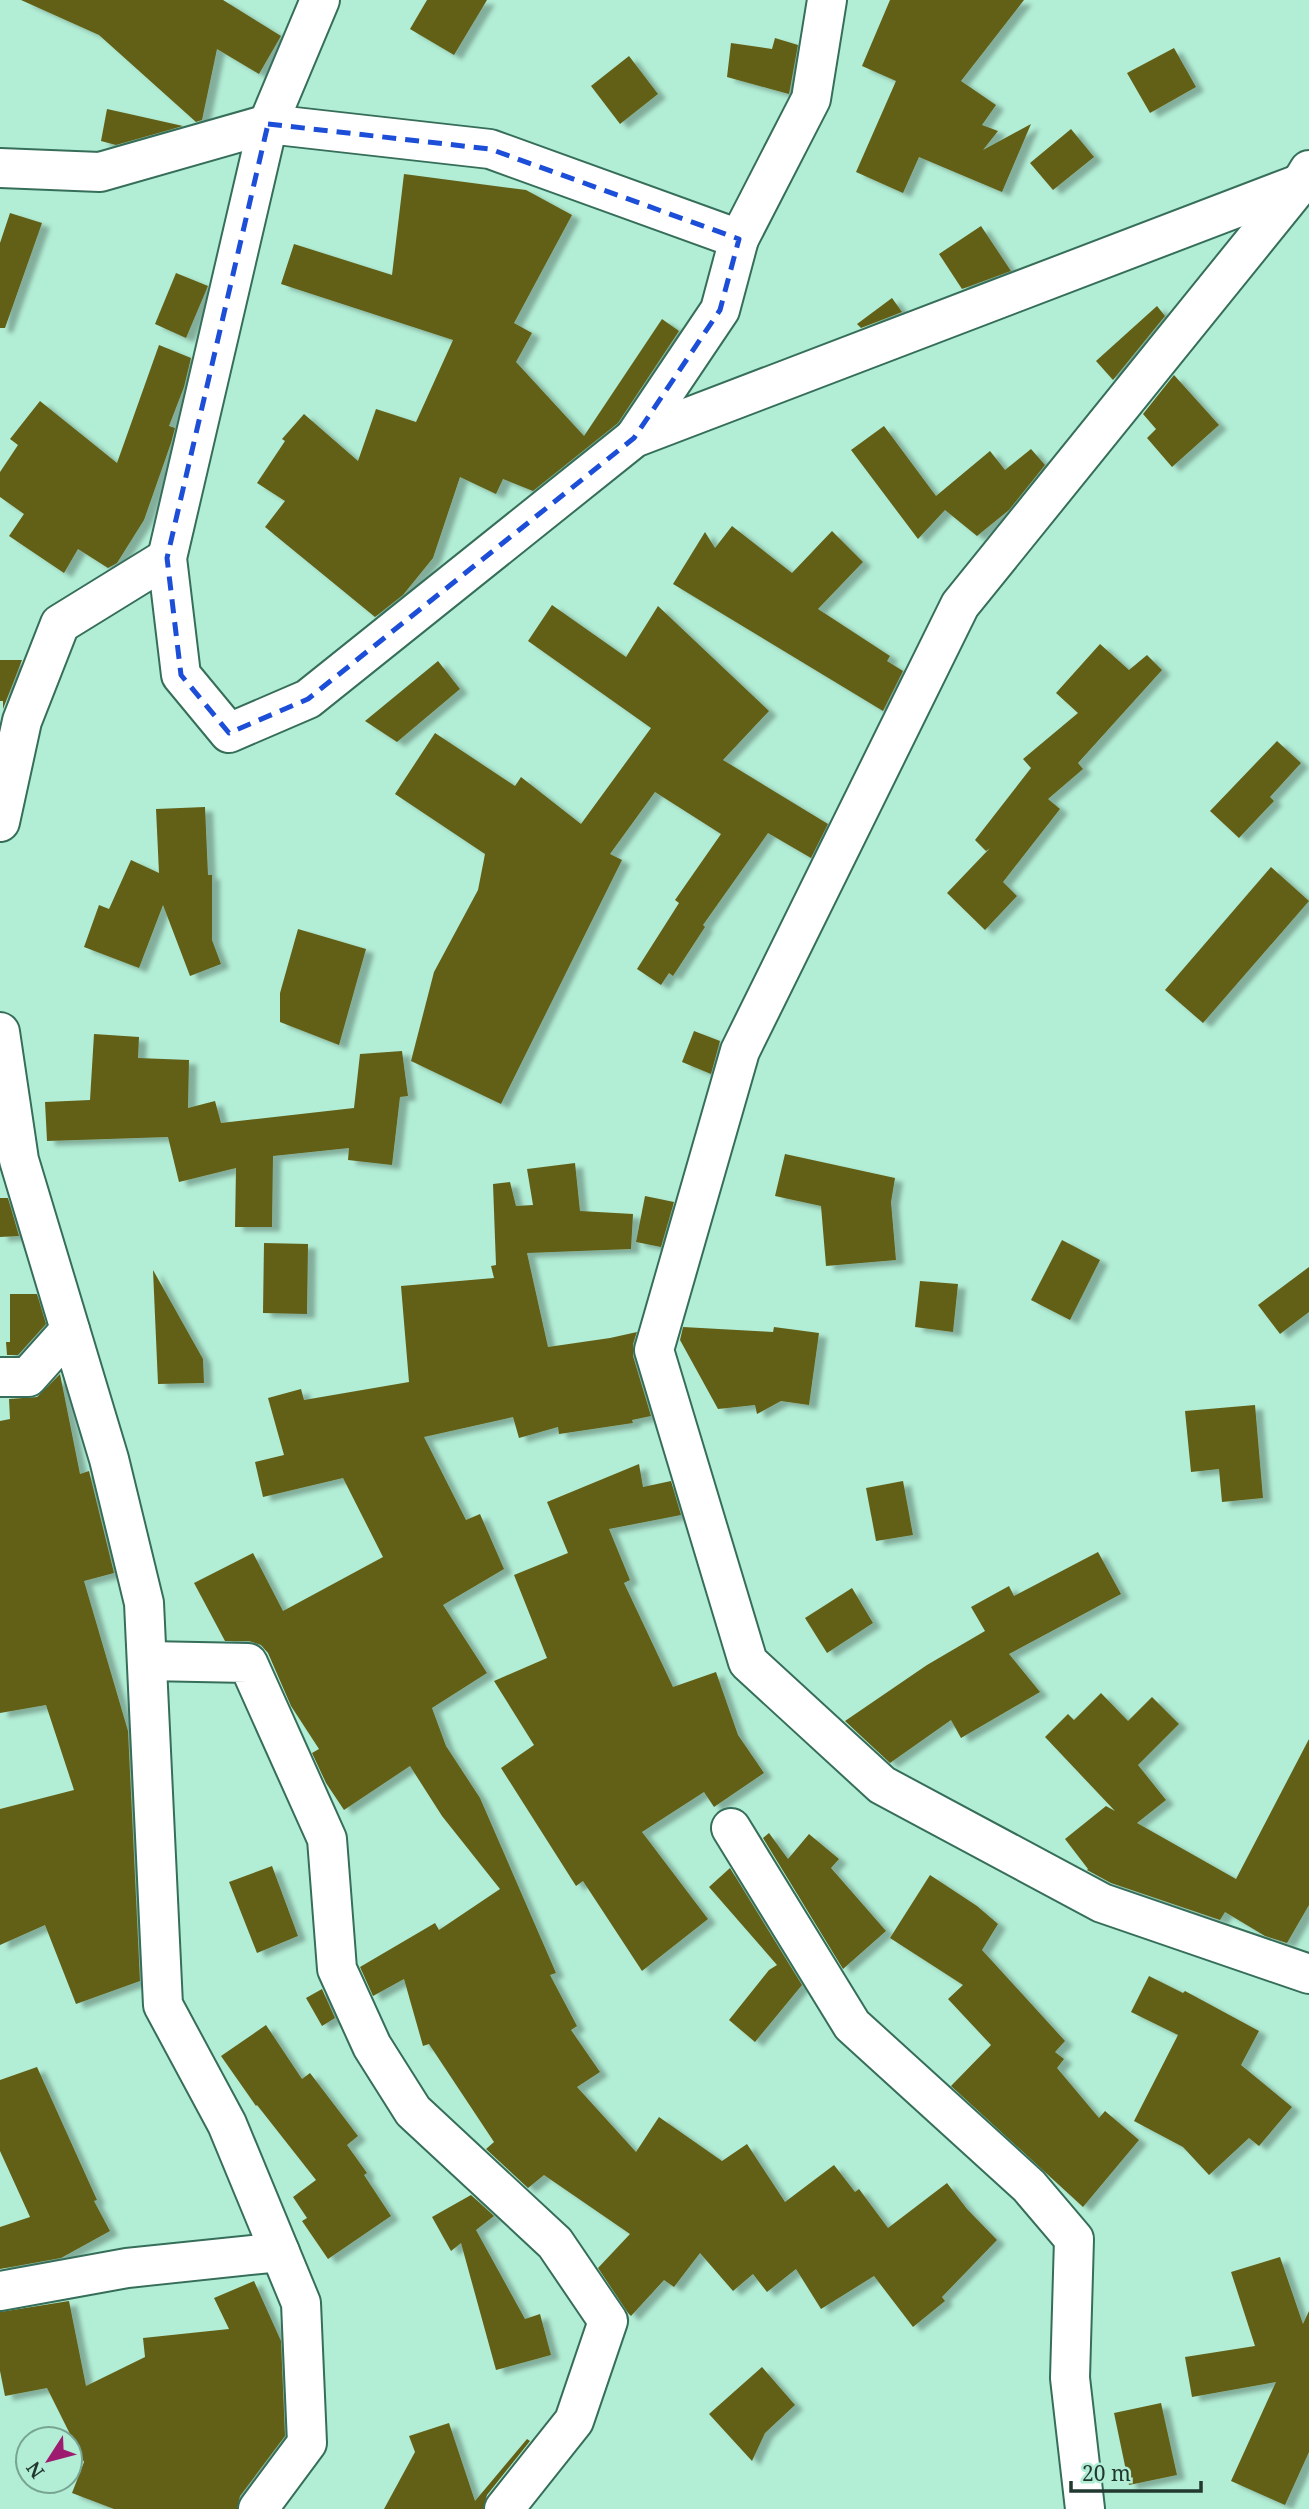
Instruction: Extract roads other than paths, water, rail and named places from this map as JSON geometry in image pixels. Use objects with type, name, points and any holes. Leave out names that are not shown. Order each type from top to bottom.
[{"type":"street","points":[[320,0],[268,124],[167,558],[181,676],[229,733],[308,699],[634,438],[1305,176]]},
{"type":"street","points":[[634,438],[720,310],[739,239],[811,99],[827,0]]},
{"type":"street","points":[[0,168],[100,172],[268,124],[490,149],[739,239]]},
{"type":"street","points":[[1305,176],[960,605],[740,1051],[654,1350],[748,1662],[882,1784],[1102,1903],[1309,1974]]},
{"type":"street","points":[[0,822],[22,721],[60,624],[167,558]]},
{"type":"street","points":[[0,1031],[19,1160],[109,1458],[144,1604],[163,2005],[227,2124],[301,2303],[307,2443],[258,2509]]},
{"type":"street","points":[[0,1377],[29,1377],[70,1330]]},
{"type":"street","points":[[147,1661],[248,1663],[327,1839],[337,1969],[372,2046],[413,2111],[555,2243],[608,2321],[575,2421],[504,2509]]},
{"type":"street","points":[[731,1828],[852,2025],[1029,2186],[1074,2239],[1070,2378],[1085,2509]]},
{"type":"street","points":[[0,2291],[127,2268],[280,2252]]}]
